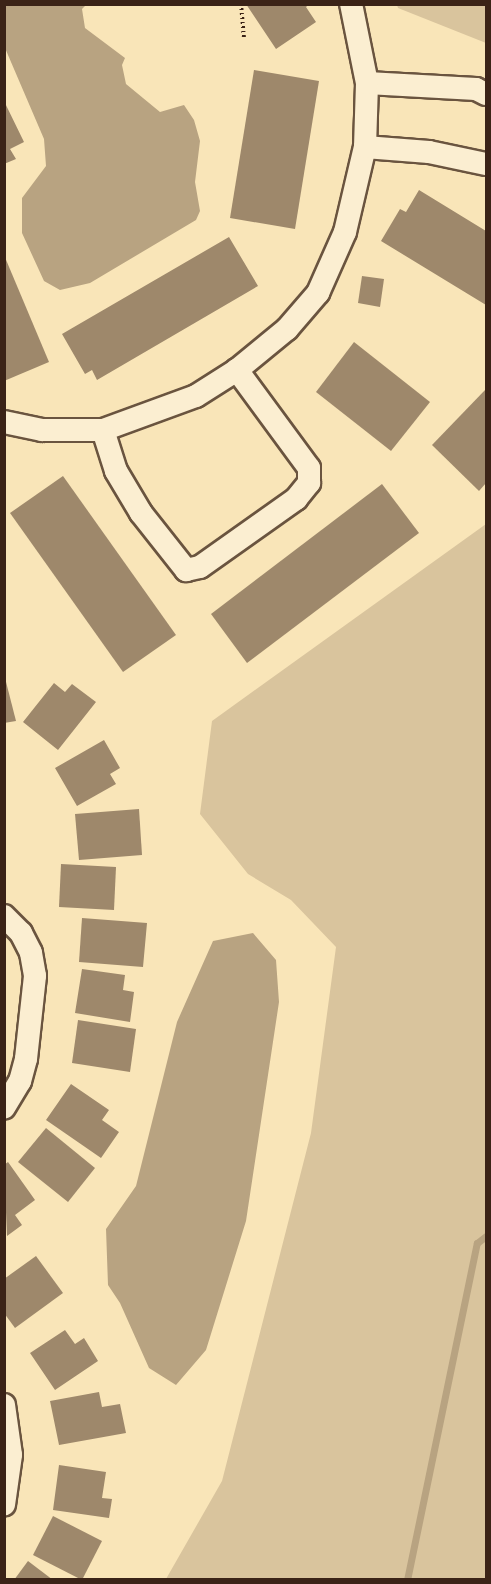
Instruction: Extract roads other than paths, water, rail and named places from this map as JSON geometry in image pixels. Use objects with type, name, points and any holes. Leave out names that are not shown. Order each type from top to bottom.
[{"type":"street","points":[[4,422],[42,430],[103,430],[196,396],[237,370],[287,329],[318,293],[345,232],[365,147],[367,83],[351,4]]},
{"type":"street","points":[[367,83],[476,89],[486,94]]},
{"type":"street","points":[[365,147],[485,157]]},
{"type":"street","points":[[103,430],[116,471],[141,513],[186,570],[200,567],[296,499],[309,483],[309,468],[237,370]]},
{"type":"street","points":[[4,916],[26,943],[36,976],[26,1059],[20,1081],[4,1108]]},
{"type":"street","points":[[4,1405],[11,1455],[4,1505]]},
{"type":"waterway","points":[[407,1580],[477,1243],[486,1236]]}]
